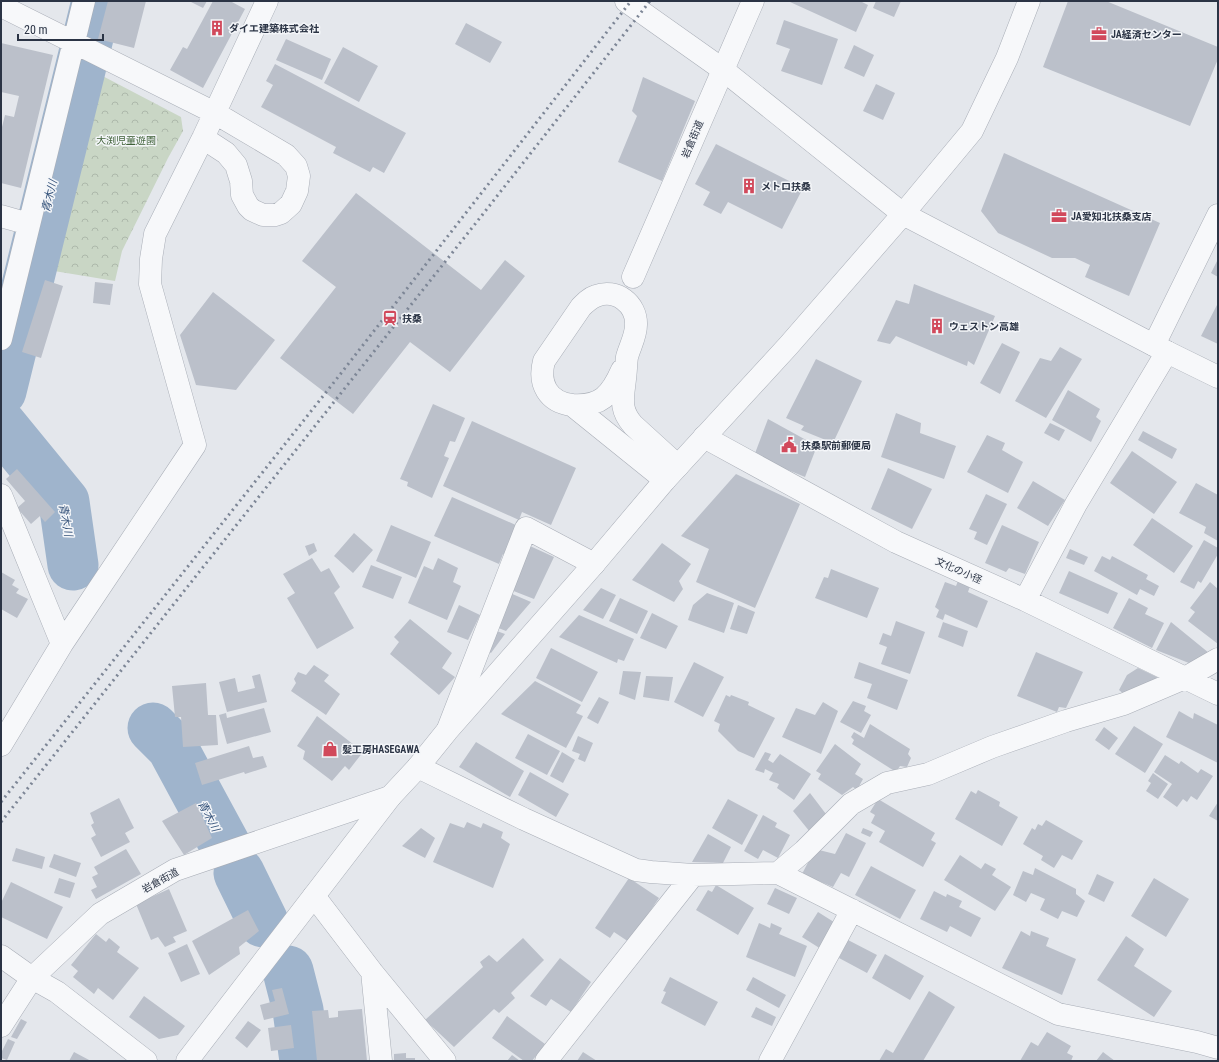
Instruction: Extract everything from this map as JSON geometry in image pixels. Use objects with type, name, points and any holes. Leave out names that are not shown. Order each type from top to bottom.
[{"type":"street","points":[[1,339],[84,1]]},
{"type":"street","points":[[1,745],[62,644],[195,445],[150,284],[151,259],[156,234],[215,113],[267,1]]},
{"type":"street","points":[[626,1],[722,69],[903,214],[1160,349],[1218,377]]},
{"type":"street","name":"岩倉街道","points":[[633,276],[722,69],[753,1]]},
{"type":"street","points":[[187,1061],[390,797],[418,767],[447,730],[594,564],[671,473],[789,344],[903,214],[972,131],[1007,58],[1029,1]]},
{"type":"street","points":[[1,6],[215,113],[286,155],[293,162],[298,171],[299,181],[297,191],[291,204],[281,213],[275,215],[263,216],[252,210],[242,195],[241,181],[236,165],[226,153],[203,138]]},
{"type":"street","points":[[1025,600],[1160,349],[1218,215]]},
{"type":"street","points":[[1,216],[29,224]]},
{"type":"street","points":[[606,294],[616,295],[624,299],[631,306],[635,315],[635,333],[627,358],[615,385],[604,398],[589,405],[572,405],[564,404],[556,400],[544,387],[542,378],[544,361],[581,307],[588,300],[606,294]]},
{"type":"street","points":[[627,358],[622,399],[625,413],[671,473]]},
{"type":"street","points":[[572,405],[671,473]]},
{"type":"street","name":"文化の小径","points":[[704,437],[896,542],[1025,600],[1218,694]]},
{"type":"street","points":[[1,495],[62,644]]},
{"type":"street","points":[[447,730],[526,528],[594,564]]},
{"type":"street","points":[[778,873],[804,851],[851,804],[887,783],[928,774],[992,747],[1066,721],[1124,704],[1185,678],[1218,659]]},
{"type":"street","points":[[418,767],[524,819],[636,870],[693,875],[778,873],[1058,1014],[1197,1042],[1218,1048]]},
{"type":"street","name":"岩倉街道","points":[[1,1026],[32,978],[100,914],[175,870],[390,797]]},
{"type":"street","points":[[546,1061],[693,875]]},
{"type":"street","points":[[314,896],[372,972],[445,1061]]},
{"type":"street","points":[[770,1061],[852,910]]},
{"type":"street","points":[[1,956],[32,978],[57,992],[146,1061]]},
{"type":"street","points":[[372,972],[381,1061]]},
{"type":"green space","name":"大渕児童遊園","points":[[93,71],[181,117],[183,131],[122,251],[115,281],[48,270]]},
{"type":"building","points":[[108,1],[146,1],[134,48],[98,39]]},
{"type":"building","points":[[189,1],[207,1],[203,8]]},
{"type":"building","name":"ダイエ建築株式会社","points":[[213,1],[230,1],[245,9],[203,88],[170,70],[183,47],[187,49]]},
{"type":"building","points":[[790,1],[860,1],[868,5],[856,32]]},
{"type":"building","points":[[876,1],[901,1],[894,17],[873,8]]},
{"type":"building","points":[[1068,1],[1106,1],[1218,47],[1218,59],[1190,126],[1043,67]]},
{"type":"building","points":[[784,20],[838,39],[822,85],[781,71],[790,49],[776,44]]},
{"type":"building","points":[[466,23],[502,42],[490,63],[455,44]]},
{"type":"building","points":[[286,39],[331,59],[322,80],[276,60]]},
{"type":"building","points":[[1,43],[53,55],[21,188],[1,183],[1,131],[5,115],[14,117],[19,96],[1,92]]},
{"type":"building","points":[[854,45],[874,55],[864,77],[844,68]]},
{"type":"building","points":[[343,47],[378,66],[359,102],[324,83]]},
{"type":"building","points":[[275,64],[406,133],[384,173],[373,167],[370,172],[333,153],[336,147],[261,107],[273,85],[266,81]]},
{"type":"building","points":[[643,77],[695,101],[662,181],[618,162],[637,116],[632,111]]},
{"type":"building","points":[[876,84],[895,93],[883,120],[863,111]]},
{"type":"building","name":"メトロ扶桑","points":[[716,144],[803,188],[782,229],[728,202],[721,214],[703,205],[710,192],[695,184]]},
{"type":"building","points":[[1004,153],[1160,223],[1129,296],[1085,277],[1090,265],[1075,258],[1052,258],[998,233],[981,211]]},
{"type":"building","points":[[356,193],[481,290],[505,260],[525,276],[450,372],[410,342],[353,414],[280,358],[336,287],[302,261]]},
{"type":"building","points":[[1218,259],[1218,277],[1211,273]]},
{"type":"building","points":[[45,280],[63,286],[41,358],[22,352]]},
{"type":"building","points":[[95,282],[113,284],[110,305],[93,303]]},
{"type":"building","name":"ウェストン高雄","points":[[914,284],[995,316],[974,365],[968,361],[967,366],[896,336],[890,344],[877,341],[896,300],[909,304]]},
{"type":"building","points":[[213,292],[275,340],[236,390],[196,385],[180,335]]},
{"type":"building","points":[[1218,303],[1218,344],[1201,336]]},
{"type":"building","points":[[1002,343],[1020,352],[1000,394],[980,383]]},
{"type":"building","points":[[1060,347],[1082,359],[1046,418],[1015,401],[1040,358],[1051,361]]},
{"type":"building","points":[[816,359],[862,381],[833,443],[801,430],[804,426],[786,418]]},
{"type":"building","points":[[1068,390],[1100,409],[1096,417],[1101,421],[1091,442],[1052,420]]},
{"type":"building","points":[[433,404],[465,418],[455,442],[450,441],[444,456],[449,458],[432,498],[407,486],[408,482],[400,479]]},
{"type":"building","points":[[896,413],[921,423],[920,433],[956,446],[944,479],[881,457]]},
{"type":"building","points":[[768,419],[817,446],[805,477],[754,456]]},
{"type":"building","points":[[472,421],[576,468],[551,525],[522,512],[519,520],[443,486]]},
{"type":"building","points":[[1050,423],[1065,430],[1059,441],[1044,433]]},
{"type":"building","points":[[1143,431],[1177,449],[1172,459],[1138,440]]},
{"type":"building","points":[[987,435],[1005,443],[1002,450],[1023,462],[1008,493],[967,472]]},
{"type":"building","points":[[1132,451],[1177,482],[1154,514],[1110,483]]},
{"type":"building","points":[[888,468],[932,489],[912,529],[871,509]]},
{"type":"building","points":[[17,469],[55,512],[45,522],[40,516],[31,524],[17,508],[25,501],[6,479]]},
{"type":"building","points":[[736,474],[800,504],[755,608],[696,582],[709,549],[681,536]]},
{"type":"building","points":[[1033,481],[1065,500],[1048,526],[1017,508]]},
{"type":"building","points":[[1196,483],[1218,495],[1218,541],[1204,533],[1206,527],[1179,513]]},
{"type":"building","points":[[986,494],[1007,504],[987,545],[974,539],[977,532],[969,529]]},
{"type":"building","points":[[452,497],[518,526],[505,555],[503,554],[499,564],[434,536]]},
{"type":"building","points":[[1152,518],[1193,546],[1174,573],[1133,545]]},
{"type":"building","points":[[391,525],[431,542],[416,578],[376,561]]},
{"type":"building","points":[[1002,525],[1039,542],[1025,574],[1009,568],[1006,572],[985,563]]},
{"type":"building","points":[[354,533],[373,550],[353,573],[334,556]]},
{"type":"building","points":[[1204,540],[1218,548],[1218,554],[1201,583],[1198,581],[1194,589],[1180,582]]},
{"type":"building","points":[[314,543],[317,551],[309,556],[305,546]]},
{"type":"building","points":[[662,543],[691,564],[679,581],[683,589],[674,602],[632,580]]},
{"type":"building","points":[[530,546],[554,557],[534,599],[511,590]]},
{"type":"building","points":[[1070,549],[1088,557],[1084,565],[1066,558]]},
{"type":"building","points":[[1102,556],[1110,560],[1112,556],[1148,575],[1146,579],[1159,586],[1154,596],[1140,589],[1137,595],[1094,571]]},
{"type":"building","points":[[312,558],[321,572],[329,568],[340,587],[334,593],[354,628],[317,649],[287,598],[295,593],[283,574]]},
{"type":"building","points":[[438,558],[458,568],[453,582],[461,586],[447,620],[408,603],[424,566],[433,570]]},
{"type":"building","points":[[371,565],[402,577],[393,599],[362,587]]},
{"type":"building","points":[[831,569],[879,588],[867,618],[815,598],[824,577],[828,578]]},
{"type":"building","points":[[1069,571],[1118,593],[1108,614],[1059,593]]},
{"type":"building","points":[[1,572],[15,580],[12,585],[19,589],[16,593],[28,599],[17,618],[1,609]]},
{"type":"building","points":[[958,581],[970,586],[968,592],[988,601],[977,628],[945,614],[943,620],[936,617],[939,610],[935,607],[945,582],[956,586]]},
{"type":"building","points":[[1210,582],[1218,589],[1218,644],[1188,621],[1195,612],[1190,608]]},
{"type":"building","points":[[601,588],[616,595],[603,619],[583,610]]},
{"type":"building","points":[[510,593],[531,602],[506,631],[496,627]]},
{"type":"building","points":[[707,593],[734,603],[724,633],[688,620],[693,605]]},
{"type":"building","points":[[620,598],[648,611],[637,634],[609,621]]},
{"type":"building","points":[[1129,598],[1148,608],[1145,614],[1164,623],[1152,648],[1113,628]]},
{"type":"building","points":[[459,605],[480,615],[468,640],[447,632]]},
{"type":"building","points":[[738,605],[755,612],[747,634],[730,629]]},
{"type":"building","points":[[652,613],[678,626],[666,649],[640,638]]},
{"type":"building","points":[[579,615],[634,639],[624,661],[618,659],[617,663],[559,637]]},
{"type":"building","points":[[410,619],[452,653],[442,668],[455,677],[439,695],[390,654],[399,642],[394,637]]},
{"type":"building","points":[[896,621],[925,632],[910,674],[881,664],[887,647],[879,644],[883,633],[891,636]]},
{"type":"building","points":[[943,622],[968,631],[963,647],[938,637]]},
{"type":"building","points":[[1171,622],[1209,653],[1194,665],[1156,650]]},
{"type":"building","points":[[494,630],[505,634],[491,653],[485,650]]},
{"type":"building","points":[[551,648],[598,672],[582,702],[536,678]]},
{"type":"building","points":[[1036,652],[1083,672],[1066,708],[1059,707],[1057,712],[1017,696]]},
{"type":"building","points":[[694,662],[724,677],[703,717],[674,702]]},
{"type":"building","points":[[859,662],[908,680],[897,710],[867,698],[872,684],[854,678]]},
{"type":"building","points":[[314,665],[329,675],[324,681],[340,694],[326,715],[291,691],[296,683],[294,679],[298,672],[306,675]]},
{"type":"building","points":[[1138,668],[1161,679],[1126,696],[1119,690],[1127,675]]},
{"type":"building","points":[[623,671],[641,672],[635,700],[619,694]]},
{"type":"building","points":[[260,674],[267,702],[227,712],[219,682],[235,678],[238,692],[255,688],[252,676]]},
{"type":"building","points":[[646,676],[673,677],[669,701],[643,697]]},
{"type":"building","points":[[535,681],[581,705],[576,713],[583,716],[566,748],[501,714]]},
{"type":"building","points":[[206,683],[208,715],[216,715],[218,745],[183,747],[181,717],[175,717],[172,686]]},
{"type":"building","points":[[726,695],[730,697],[731,695],[749,702],[748,705],[775,718],[754,758],[738,751],[718,731],[720,724],[714,721]]},
{"type":"building","points":[[599,697],[609,702],[598,724],[587,718]]},
{"type":"building","points":[[853,701],[866,706],[864,711],[871,715],[861,733],[840,722]]},
{"type":"building","points":[[823,702],[838,711],[821,754],[782,737],[796,708],[815,715]]},
{"type":"building","points":[[264,708],[271,732],[227,744],[219,715],[226,713],[227,718]]},
{"type":"building","points":[[1179,711],[1193,719],[1194,713],[1218,725],[1218,763],[1166,737]]},
{"type":"building","name":"髪工房HASEGAWA","points":[[317,716],[363,752],[349,770],[345,766],[332,781],[303,759],[305,751],[297,746]]},
{"type":"building","points":[[870,724],[910,749],[908,754],[911,758],[907,767],[900,766],[896,772],[852,744],[854,740],[851,737],[854,732],[864,738]]},
{"type":"building","points":[[1134,726],[1163,744],[1145,773],[1115,754]]},
{"type":"building","points":[[1104,727],[1118,738],[1109,750],[1095,740]]},
{"type":"building","points":[[528,734],[560,751],[547,775],[515,758]]},
{"type":"building","points":[[578,736],[593,743],[585,762],[578,759],[580,754],[572,751]]},
{"type":"building","points":[[476,742],[524,771],[510,797],[459,767]]},
{"type":"building","points":[[835,744],[861,764],[855,774],[863,779],[857,790],[853,787],[842,795],[818,779],[821,774],[816,771]]},
{"type":"building","points":[[249,746],[253,758],[263,756],[267,767],[245,774],[244,772],[202,785],[195,763]]},
{"type":"building","points":[[562,752],[575,760],[563,783],[550,776]]},
{"type":"building","points":[[765,752],[771,754],[768,760],[773,763],[780,754],[811,774],[794,800],[777,788],[779,784],[769,780],[773,773],[765,769],[764,773],[755,770]]},
{"type":"building","points":[[1165,755],[1179,764],[1181,761],[1198,773],[1201,769],[1213,776],[1197,800],[1191,796],[1187,802],[1183,799],[1177,807],[1163,797],[1172,784],[1154,772]]},
{"type":"building","points":[[530,772],[569,794],[556,817],[518,795]]},
{"type":"building","points":[[1153,773],[1168,784],[1158,799],[1146,791],[1151,783],[1148,781]]},
{"type":"building","points":[[978,790],[1000,802],[999,806],[1018,817],[1002,846],[955,819],[971,791],[976,794]]},
{"type":"building","points":[[810,793],[829,818],[810,832],[793,811]]},
{"type":"building","points":[[119,798],[134,828],[125,833],[130,842],[101,857],[91,838],[96,835],[91,825],[94,823],[90,813]]},
{"type":"building","points":[[728,799],[758,815],[742,845],[712,828]]},
{"type":"building","points":[[878,799],[935,833],[931,840],[936,843],[923,867],[879,842],[885,831],[871,823],[875,815],[870,812]]},
{"type":"building","points":[[1218,802],[1218,821],[1209,816]]},
{"type":"building","points":[[196,803],[212,838],[184,855],[162,821]]},
{"type":"building","points":[[763,815],[777,823],[775,827],[790,835],[778,858],[763,850],[758,859],[744,851]]},
{"type":"building","points":[[1046,820],[1083,841],[1072,860],[1062,855],[1054,868],[1041,860],[1043,856],[1023,844],[1032,828],[1035,830],[1038,824],[1042,826]]},
{"type":"building","points":[[467,822],[481,828],[483,823],[503,832],[501,838],[510,844],[493,888],[433,862],[450,823],[464,828]]},
{"type":"building","points":[[421,828],[435,838],[425,858],[402,846]]},
{"type":"building","points":[[863,828],[873,832],[870,837],[861,833]]},
{"type":"building","points":[[846,833],[866,843],[849,877],[841,873],[833,887],[802,874],[815,849],[835,854]]},
{"type":"building","points":[[708,834],[731,847],[723,863],[692,862]]},
{"type":"building","points":[[16,848],[45,857],[42,869],[12,861]]},
{"type":"building","points":[[126,849],[141,874],[96,899],[91,890],[97,887],[92,877],[98,874],[94,867]]},
{"type":"building","points":[[54,854],[81,863],[76,877],[49,867]]},
{"type":"building","points":[[960,855],[981,869],[985,863],[996,869],[992,875],[1011,887],[995,911],[944,880]]},
{"type":"building","points":[[871,866],[916,890],[900,919],[855,895]]},
{"type":"building","points":[[1035,868],[1076,889],[1076,894],[1085,901],[1077,917],[1062,911],[1058,919],[1040,910],[1045,899],[1031,893],[1026,902],[1013,895],[1023,871],[1033,875]]},
{"type":"building","points":[[1097,874],[1114,882],[1104,902],[1088,894]]},
{"type":"building","points":[[59,878],[75,883],[70,898],[54,893]]},
{"type":"building","points":[[629,878],[659,898],[629,942],[614,932],[610,938],[595,928]]},
{"type":"building","points":[[1154,878],[1189,899],[1166,937],[1131,916]]},
{"type":"building","points":[[11,882],[63,907],[47,939],[1,917],[1,903]]},
{"type":"building","points":[[716,885],[754,908],[738,935],[696,910],[708,890],[712,892]]},
{"type":"building","points":[[775,888],[797,898],[789,914],[767,904]]},
{"type":"building","points":[[169,889],[187,931],[173,937],[176,942],[165,947],[158,937],[151,940],[136,904]]},
{"type":"building","points":[[934,891],[946,897],[947,894],[962,901],[959,907],[981,918],[971,937],[950,926],[947,932],[920,919]]},
{"type":"building","points":[[248,910],[259,931],[239,947],[240,954],[209,975],[192,941]]},
{"type":"building","points":[[818,912],[837,924],[821,949],[802,937]]},
{"type":"building","points":[[759,923],[770,928],[771,923],[782,928],[779,934],[807,946],[795,977],[746,957]]},
{"type":"building","points":[[1021,931],[1030,936],[1031,931],[1049,938],[1046,946],[1076,959],[1062,995],[1002,968]]},
{"type":"building","points":[[96,934],[106,942],[109,938],[120,947],[117,952],[139,968],[113,1000],[98,988],[94,994],[73,977],[78,971],[71,965]]},
{"type":"building","points":[[1126,936],[1144,949],[1134,966],[1172,991],[1154,1017],[1097,980]]},
{"type":"building","points":[[523,938],[544,960],[511,993],[515,998],[499,1013],[494,1009],[454,1047],[425,1020],[483,967],[480,962],[489,955],[497,962]]},
{"type":"building","points":[[848,940],[877,955],[867,973],[839,958]]},
{"type":"building","points":[[187,944],[200,974],[181,982],[168,953]]},
{"type":"building","points":[[885,954],[924,976],[910,1000],[872,978]]},
{"type":"building","points":[[560,958],[591,982],[571,1012],[551,999],[546,1006],[530,996]]},
{"type":"building","points":[[670,977],[718,1002],[705,1026],[661,1003],[666,992],[663,991]]},
{"type":"building","points":[[753,977],[786,995],[779,1008],[746,990]]},
{"type":"building","points":[[282,988],[289,1014],[264,1020],[260,1005],[275,1001],[272,990]]},
{"type":"building","points":[[929,991],[955,1007],[923,1061],[879,1061],[886,1049],[893,1053]]},
{"type":"building","points":[[144,996],[185,1026],[178,1035],[159,1039],[129,1017]]},
{"type":"building","points":[[756,1007],[776,1017],[772,1026],[751,1017]]},
{"type":"building","points":[[362,1009],[367,1061],[317,1061],[312,1011],[328,1010],[329,1018],[338,1017],[338,1011]]},
{"type":"building","points":[[507,1016],[545,1044],[532,1061],[524,1061],[492,1038]]},
{"type":"building","points":[[21,1019],[27,1022],[17,1039],[11,1037]]},
{"type":"building","points":[[248,1021],[261,1030],[247,1048],[235,1038]]},
{"type":"building","points":[[291,1025],[294,1048],[271,1051],[268,1028]]},
{"type":"building","points":[[1047,1032],[1071,1046],[1067,1053],[1073,1056],[1071,1061],[1020,1061],[1031,1042],[1038,1046]]},
{"type":"building","points":[[8,1039],[15,1042],[7,1060],[1,1058],[1,1053]]},
{"type":"building","points":[[74,1052],[91,1061],[69,1061]]},
{"type":"building","points":[[583,1052],[597,1061],[577,1061]]},
{"type":"building","points":[[1103,1052],[1115,1061],[1096,1061]]},
{"type":"building","points":[[406,1053],[406,1058],[415,1058],[415,1061],[394,1061],[394,1054]]},
{"type":"building","points":[[512,1055],[520,1061],[507,1061]]},
{"type":"waterway","name":"青木川","points":[[1,391],[97,1]]},
{"type":"waterway","name":"青木川","points":[[1,425],[64,502],[73,565]]},
{"type":"waterway","name":"青木川","points":[[153,728],[172,747],[225,845]]},
{"type":"waterway","name":"青木川","points":[[239,873],[263,922]]},
{"type":"waterway","name":"青木川","points":[[288,971],[298,1010],[305,1061]]},
{"type":"railway","points":[[1,802],[335,381],[631,1]]},
{"type":"railway","points":[[1,822],[650,1]]},
{"type":"place","name":"ダイエ建築株式会社","points":[[217,28]]},
{"type":"place","name":"JA経済センター","points":[[1099,34]]},
{"type":"place","name":"メトロ扶桑","points":[[749,186]]},
{"type":"place","name":"JA愛知北扶桑支店","points":[[1059,216]]},
{"type":"place","name":"扶桑","points":[[390,318]]},
{"type":"place","name":"ウェストン高雄","points":[[937,326]]},
{"type":"place","name":"扶桑駅前郵便局","points":[[789,445]]},
{"type":"place","name":"髪工房HASEGAWA","points":[[330,749]]}]
